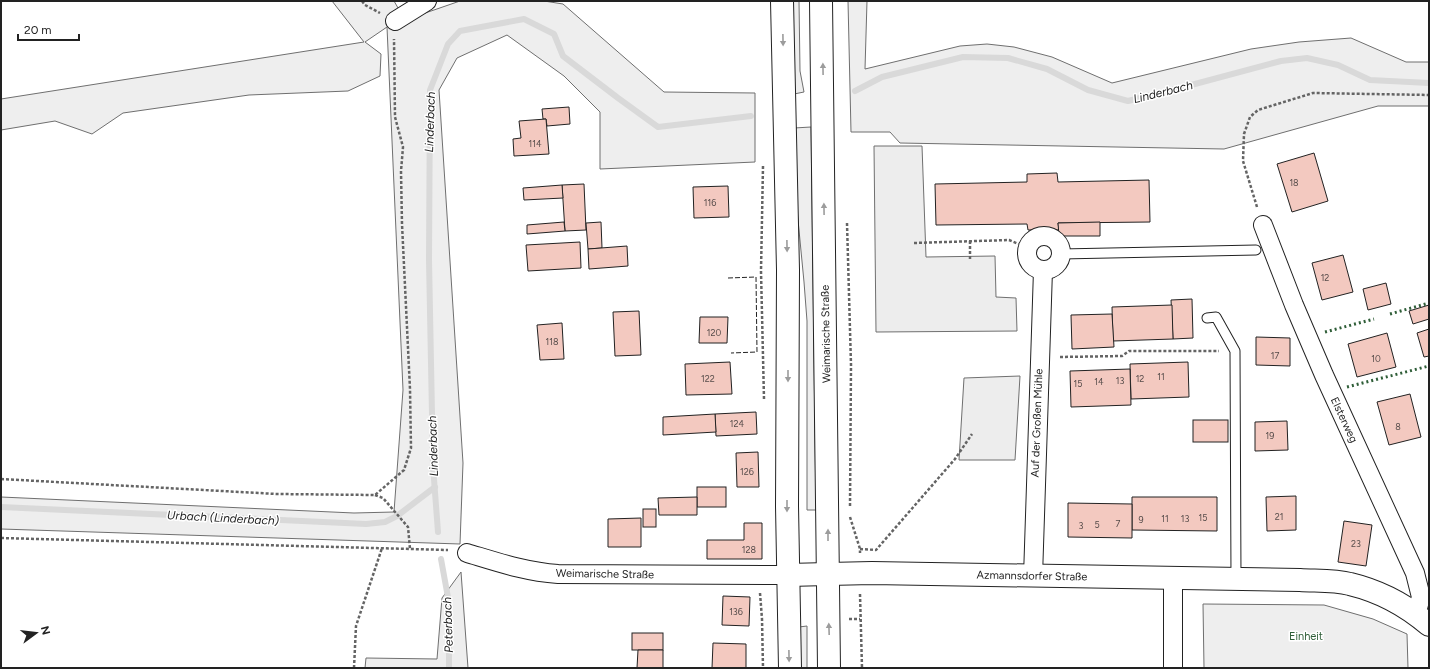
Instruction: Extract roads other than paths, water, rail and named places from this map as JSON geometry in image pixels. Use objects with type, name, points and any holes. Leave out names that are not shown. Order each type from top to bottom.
[{"type":"main road","points":[[782,1],[788,270],[788,575],[790,668]]},
{"type":"main road","name":"Weimarische Straße","points":[[821,1],[829,668]]},
{"type":"main road","name":"Azmannsdorfer Straße","points":[[788,575],[872,573],[1033,577],[1300,580],[1350,584],[1389,598],[1423,620]]},
{"type":"street","points":[[395,21],[427,1]]},
{"type":"street","name":"Elsterweg","points":[[1263,225],[1324,376],[1415,573],[1421,597],[1423,620]]},
{"type":"street","points":[[1043,233],[1056,241],[1060,246],[1061,254],[1057,265],[1050,269],[1043,270],[1037,269],[1030,262],[1027,254],[1031,243],[1043,233]]},
{"type":"street","name":"Auf der Großen Mühle","points":[[1033,577],[1043,270]]},
{"type":"street","name":"Weimarische Straße","points":[[467,553],[514,567],[542,573],[788,575]]},
{"type":"street","points":[[1173,578],[1174,668]]},
{"type":"lane","points":[[1061,254],[1256,250]]},
{"type":"lane","points":[[1207,318],[1216,317],[1236,351],[1236,579]]},
{"type":"waterway","name":"Linderbach","points":[[438,532],[433,466],[429,260],[430,90],[448,44],[460,31],[524,19],[554,34],[563,56],[658,127],[751,116]]},
{"type":"waterway","name":"Linderbach","points":[[855,91],[882,77],[963,57],[1008,58],[1047,69],[1088,90],[1128,101],[1281,61],[1307,58],[1338,65],[1370,80],[1429,83]]},
{"type":"waterway","name":"Urbach (Linderbach)","points":[[1,507],[366,524],[385,522],[397,516],[435,487]]},
{"type":"waterway","name":"Peterbach","points":[[441,559],[449,603],[449,668]]},
{"type":"park label","name":"Einheit","points":[[1306,636]]}]
